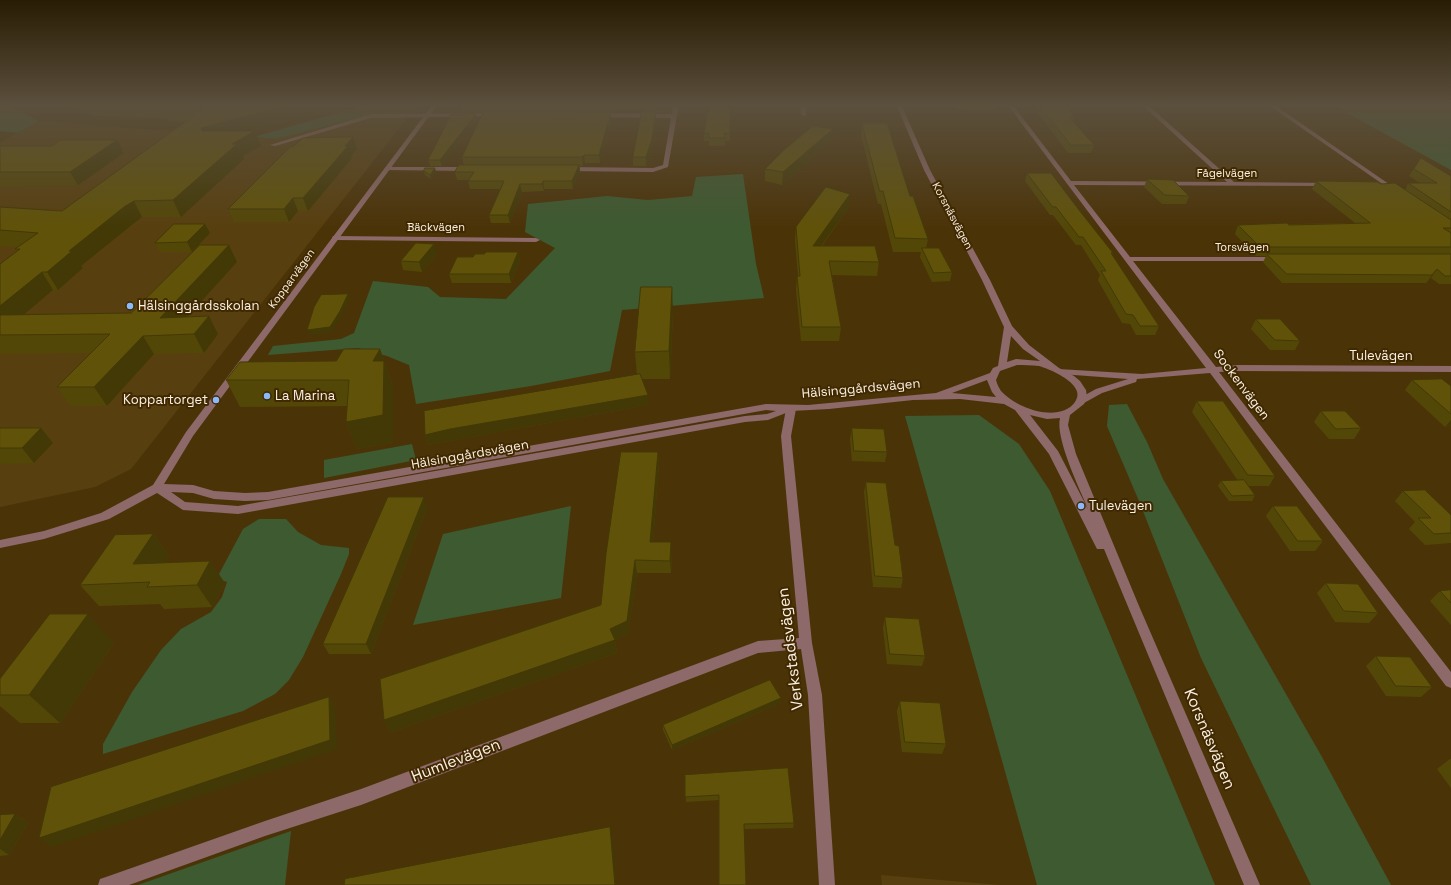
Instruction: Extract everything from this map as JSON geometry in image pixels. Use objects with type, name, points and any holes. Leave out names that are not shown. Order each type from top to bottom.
[{"type":"street","name":"Kopparvägen","points":[[158,488],[189,434],[406,145]]},
{"type":"street","points":[[565,170],[653,170],[664,168],[666,166],[669,145]]},
{"type":"street","name":"Korsnäsvägen","points":[[916,145],[927,170],[986,280],[1008,327],[1026,347],[1077,384],[1080,390],[1081,401]]},
{"type":"street","name":"Sockenvägen","points":[[1040,145],[1214,370],[1451,682]]},
{"type":"street","points":[[1190,145],[1232,183]]},
{"type":"street","points":[[1329,145],[1403,196]]},
{"type":"street","points":[[388,169],[477,169]]},
{"type":"street","name":"Fågelvägen","points":[[1069,183],[1339,184]]},
{"type":"street","points":[[1370,184],[1385,184]]},
{"type":"street","name":"Bäckvägen","points":[[336,238],[536,240]]},
{"type":"street","name":"Torsvägen","points":[[1128,259],[1284,259]]},
{"type":"street","points":[[1002,366],[1006,348],[1008,327]]},
{"type":"street","points":[[1058,370],[1040,364],[1024,362],[1008,364],[1002,366],[993,375],[992,385],[994,390],[1004,401],[1020,410],[1043,415],[1066,413]]},
{"type":"street","name":"Tulevägen","points":[[1066,413],[1073,410],[1081,401],[1119,383],[1142,377],[1238,368],[1447,369]]},
{"type":"street","points":[[1447,369],[1451,377]]},
{"type":"street","name":"Tulevägen","points":[[1058,370],[1142,377]]},
{"type":"street","name":"Hälsinggårdsvägen","points":[[933,396],[993,375]]},
{"type":"street","name":"Hälsinggårdsvägen","points":[[0,544],[44,535],[105,516],[158,488],[193,489],[214,495],[245,497],[268,496],[750,409],[766,407],[791,409],[933,396],[971,396],[1004,401]]},
{"type":"street","name":"Hälsinggårdsvägen","points":[[158,488],[183,506],[238,510],[745,419],[768,417],[791,409]]},
{"type":"street","name":"Verkstadsvägen","points":[[791,409],[786,436],[806,643],[815,695],[827,885]]},
{"type":"street","name":"Korsnäsvägen","points":[[1020,410],[1040,433],[1054,453],[1133,606]]},
{"type":"street","name":"Korsnäsvägen","points":[[1066,413],[1063,425],[1070,454],[1252,885]]},
{"type":"street","name":"Humlevägen","points":[[106,885],[301,816],[361,797],[758,647],[806,643]]},
{"type":"shaded area","name":"Hälsinggårdsskolan","points":[[0,145],[386,145],[131,469],[95,487],[0,507]]},
{"type":"shaded area","points":[[881,875],[1000,885],[882,885]]},
{"type":"green space","points":[[1406,145],[1451,145],[1451,170]]},
{"type":"green space","points":[[743,174],[756,264],[764,298],[622,310],[610,371],[531,386],[416,404],[409,365],[387,356],[358,348],[268,355],[273,346],[341,339],[354,333],[373,281],[428,287],[440,297],[506,299],[555,248],[525,232],[528,204],[607,196],[648,200],[692,196],[696,177]]},
{"type":"green space","points":[[1127,404],[1147,442],[1163,479],[1322,757],[1391,885],[1311,885],[1201,658],[1139,501],[1107,426],[1109,405]]},
{"type":"green space","points":[[979,415],[1019,444],[1050,491],[1215,885],[1037,885],[905,416]]},
{"type":"green space","points":[[412,444],[416,460],[324,478],[324,460]]},
{"type":"green space","points":[[571,506],[561,598],[413,625],[443,534]]},
{"type":"green space","points":[[259,519],[286,519],[298,532],[321,545],[349,548],[349,554],[341,574],[303,657],[289,680],[275,694],[243,711],[103,754],[103,744],[132,692],[161,650],[181,629],[211,612],[222,597],[227,582],[221,580],[218,576],[243,529]]},
{"type":"green space","points":[[291,831],[285,885],[138,885]]},
{"type":"building","points":[[109,145],[70,172],[0,172],[0,146]]},
{"type":"building","points":[[153,145],[236,145],[173,200],[134,201],[124,207],[69,251],[72,251],[47,272],[42,272],[0,306],[0,264],[20,249],[15,249],[38,233],[0,230],[0,207],[62,211]]},
{"type":"building","points":[[436,145],[452,145],[440,160],[428,160]]},
{"type":"building","points":[[467,145],[602,145],[599,155],[584,155],[582,157],[462,157]]},
{"type":"building","points":[[635,145],[650,145],[646,157],[633,157]]},
{"type":"building","points":[[790,145],[814,145],[783,172],[765,169]]},
{"type":"building","points":[[868,145],[894,145],[910,196],[913,196],[928,239],[895,238],[883,191],[880,191]]},
{"type":"building","points":[[348,146],[303,198],[293,198],[284,209],[228,209],[290,147]]},
{"type":"building","points":[[1421,158],[1451,176],[1451,212],[1408,183],[1437,183],[1414,169]]},
{"type":"building","points":[[459,165],[579,165],[572,181],[543,181],[542,184],[520,184],[508,215],[489,215],[504,181],[468,181],[474,172],[455,172]]},
{"type":"building","points":[[425,168],[435,168],[430,175],[424,171]]},
{"type":"building","points":[[1027,173],[1051,173],[1113,253],[1111,253],[1159,326],[1140,326],[1133,315],[1126,314],[1101,271],[1106,271],[1083,237],[1079,237],[1056,207],[1053,207]]},
{"type":"building","points":[[1147,179],[1173,180],[1189,196],[1165,195]]},
{"type":"building","points":[[1316,181],[1378,182],[1381,184],[1395,183],[1451,220],[1451,228],[1443,228],[1451,233],[1451,247],[1260,247],[1238,225],[1287,223],[1289,225],[1370,223]]},
{"type":"building","points":[[826,187],[850,194],[813,246],[875,246],[879,262],[829,261],[841,327],[802,327],[797,276],[800,276],[796,227]]},
{"type":"building","points":[[174,224],[205,224],[187,242],[155,243]]},
{"type":"building","points":[[416,243],[434,244],[419,262],[401,261]]},
{"type":"building","points":[[200,245],[229,245],[160,318],[209,316],[194,334],[143,336],[94,387],[57,387],[110,334],[0,335],[0,315],[131,313]]},
{"type":"building","points":[[922,248],[939,248],[952,272],[934,273]]},
{"type":"building","points":[[486,252],[518,252],[509,274],[449,274],[457,257],[473,257],[475,254],[484,254]]},
{"type":"building","points":[[1267,254],[1451,254],[1451,276],[1445,276],[1437,269],[1432,275],[1287,274]]},
{"type":"building","points":[[641,287],[672,287],[669,351],[635,352]]},
{"type":"building","points":[[348,294],[330,327],[307,330],[314,307],[321,295]]},
{"type":"building","points":[[1256,319],[1280,319],[1300,341],[1275,340]]},
{"type":"building","points":[[344,349],[380,349],[373,361],[384,361],[383,415],[346,422],[349,380],[226,380],[240,362],[336,361]]},
{"type":"building","points":[[640,374],[648,395],[450,429],[425,435],[424,411]]},
{"type":"building","points":[[1442,379],[1451,386],[1451,414],[1412,380]]},
{"type":"building","points":[[1197,401],[1223,401],[1275,476],[1248,475]]},
{"type":"building","points":[[1321,411],[1345,411],[1361,428],[1336,429]]},
{"type":"building","points":[[0,428],[41,428],[22,448],[0,448]]},
{"type":"building","points":[[852,428],[884,429],[887,452],[854,451]]},
{"type":"building","points":[[621,452],[658,452],[650,542],[671,542],[670,561],[635,560],[627,621],[610,629],[615,640],[384,720],[380,679],[601,605],[606,554]]},
{"type":"building","points":[[1244,480],[1255,495],[1232,496],[1221,481]]},
{"type":"building","points":[[866,482],[886,483],[895,545],[899,546],[903,578],[875,576]]},
{"type":"building","points":[[1425,490],[1451,515],[1451,533],[1434,534],[1418,518],[1431,518],[1403,491]]},
{"type":"building","points":[[388,497],[424,497],[366,644],[323,644]]},
{"type":"building","points":[[1273,506],[1297,506],[1323,541],[1298,541]]},
{"type":"building","points":[[153,534],[133,564],[210,561],[197,585],[147,587],[150,582],[80,585],[115,535]]},
{"type":"building","points":[[1326,583],[1358,584],[1378,613],[1344,611]]},
{"type":"building","points":[[1451,590],[1451,603],[1440,591]]},
{"type":"building","points":[[50,614],[88,614],[29,695],[0,695],[0,679]]},
{"type":"building","points":[[885,617],[919,619],[925,656],[890,654]]},
{"type":"building","points":[[1376,656],[1410,657],[1432,687],[1396,686]]},
{"type":"building","points":[[770,680],[781,698],[672,745],[663,725]]},
{"type":"building","points":[[329,697],[330,740],[39,838],[51,787]]},
{"type":"building","points":[[900,701],[940,703],[946,744],[905,742]]},
{"type":"building","points":[[788,768],[794,823],[744,824],[746,885],[719,885],[719,795],[685,797],[685,775]]},
{"type":"building","points":[[15,814],[0,840],[0,815]]},
{"type":"building","points":[[610,827],[615,885],[344,885],[345,879]]},
{"type":"place","name":"Hälsinggårdsskolan","points":[[130,306]]},
{"type":"place","name":"La Marina","points":[[267,396]]},
{"type":"place","name":"Koppartorget","points":[[216,400]]},
{"type":"place","name":"Tulevägen","points":[[1081,506]]}]
